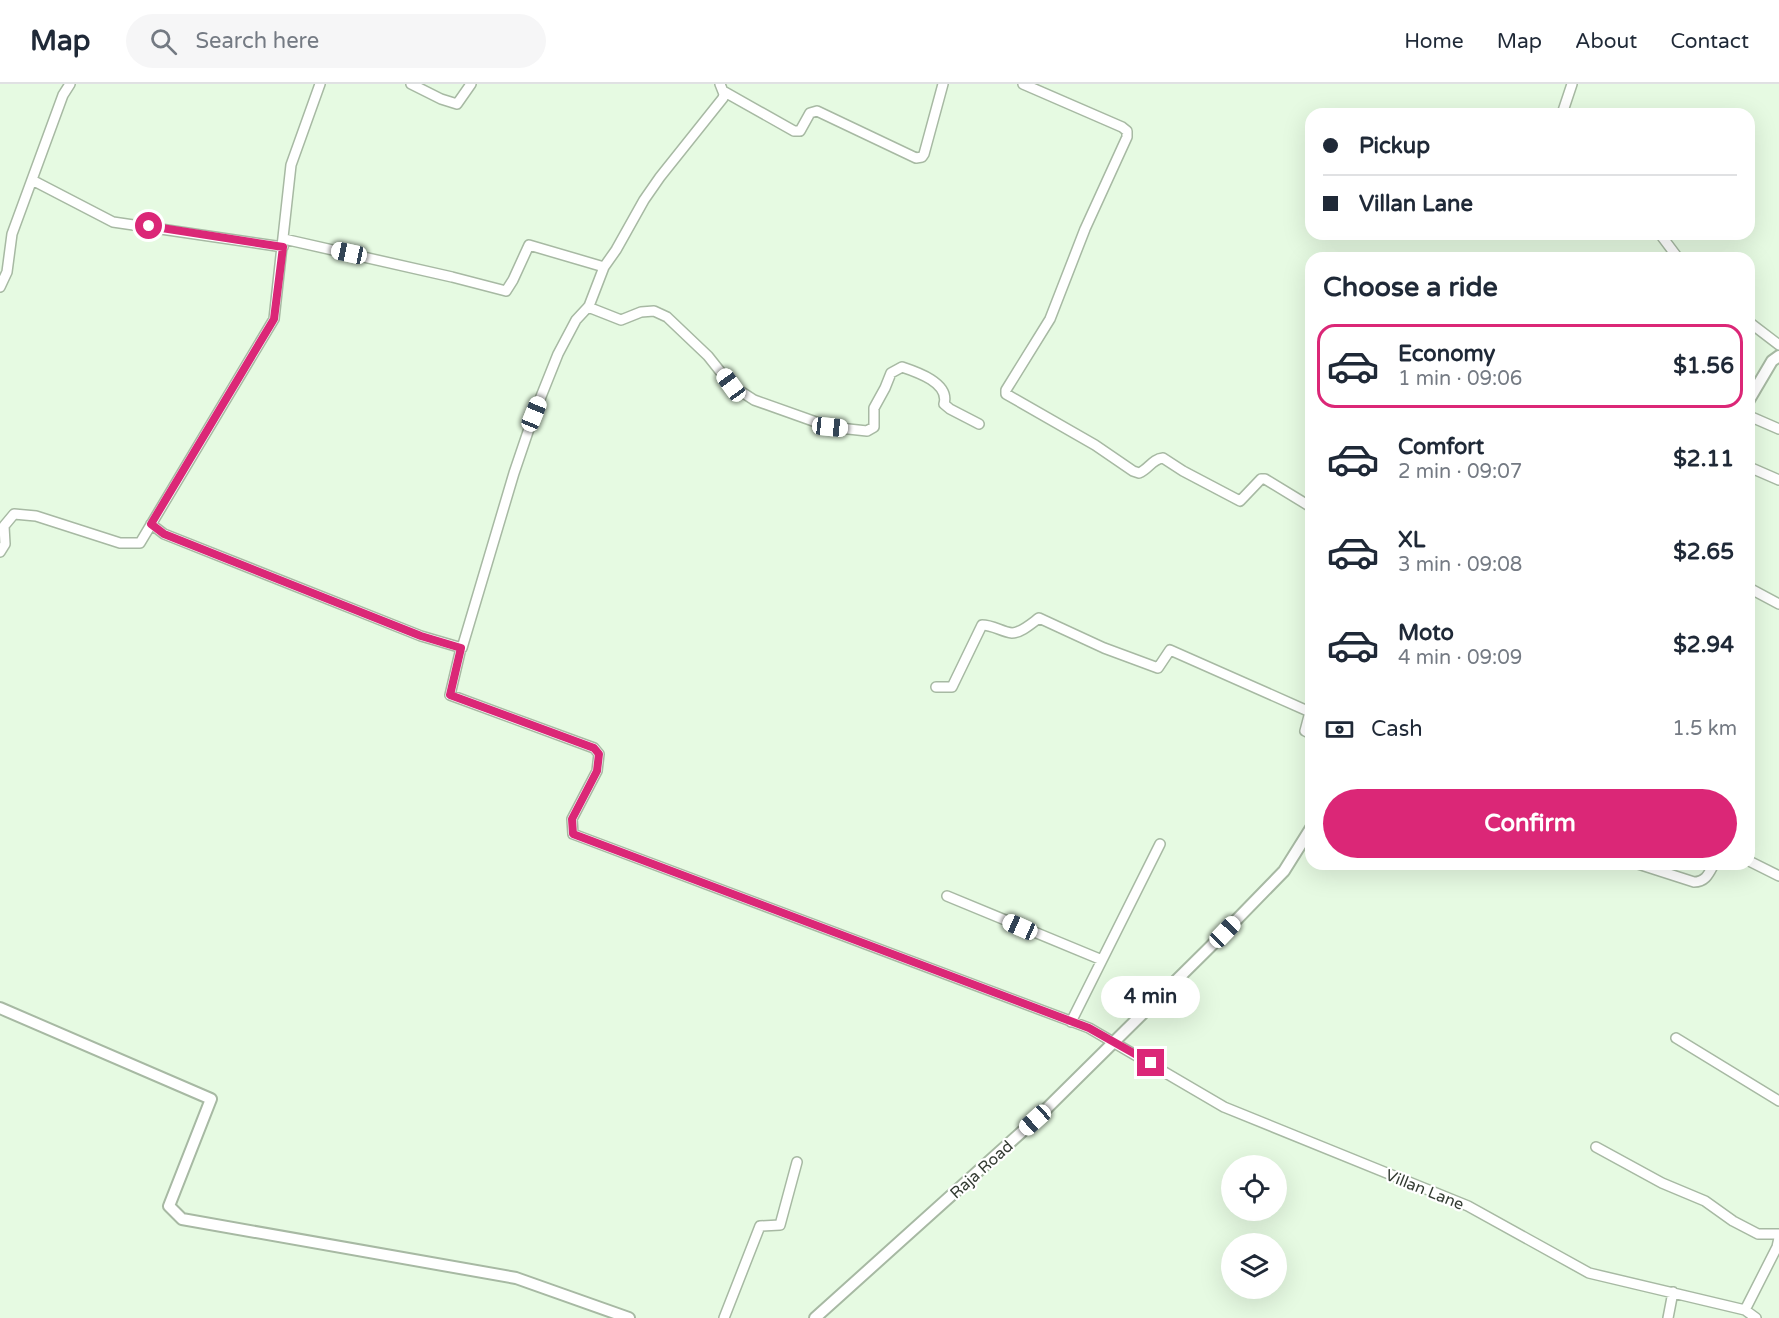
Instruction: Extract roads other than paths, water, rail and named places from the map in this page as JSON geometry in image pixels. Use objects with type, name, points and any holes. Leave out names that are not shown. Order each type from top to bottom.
[{"type":"street","points":[[0,287],[7,272],[12,234],[63,95],[70,84]]},
{"type":"street","points":[[0,552],[5,544],[4,526],[14,514],[36,516],[120,543],[140,543],[274,319],[291,165],[320,84]]},
{"type":"street","points":[[411,84],[457,104],[471,84]]},
{"type":"street","points":[[721,87],[794,131],[800,130],[810,113],[817,111],[916,158],[924,154],[943,84]]},
{"type":"street","points":[[1023,84],[1122,127],[1127,131],[1127,137],[1085,230],[1050,320],[1006,390],[1006,394],[1095,445],[1133,471],[1139,473],[1145,471],[1155,460],[1163,458],[1240,501],[1260,479],[1264,479],[1305,503]]},
{"type":"street","points":[[1564,108],[1572,84]]},
{"type":"street","points":[[151,524],[174,539],[421,636],[461,648],[514,473],[558,354],[576,320],[588,307],[604,267],[644,200],[723,98],[721,87]]},
{"type":"street","points":[[32,180],[113,222],[283,243],[452,277],[506,291],[529,244],[604,267]]},
{"type":"street","points":[[588,307],[621,320],[641,312],[654,311],[667,317],[708,356],[731,385],[754,400],[830,427],[867,431],[874,427],[874,408],[891,373],[902,367],[933,381],[942,389],[946,398],[944,404],[979,424]]},
{"type":"street","points":[[1755,327],[1779,345]]},
{"type":"street","points":[[1755,390],[1772,360],[1779,356]]},
{"type":"street","points":[[1755,419],[1779,429]]},
{"type":"street","points":[[1755,470],[1779,480]]},
{"type":"street","points":[[1755,591],[1779,604]]},
{"type":"street","points":[[936,687],[952,687],[982,625],[990,625],[1012,633],[1039,618],[1082,639],[1158,669],[1170,650],[1305,709]]},
{"type":"street","name":"Villan Lane","points":[[461,648],[450,695],[594,748],[599,754],[597,771],[572,819],[573,834],[1071,1022],[1114,1041],[1224,1107],[1468,1206],[1590,1273],[1745,1310]]},
{"type":"street","name":"Raja Road","points":[[815,1318],[1035,1120],[1211,946],[1282,872],[1305,837]]},
{"type":"street","points":[[1071,1022],[1160,844]]},
{"type":"street","points":[[1755,864],[1779,876]]},
{"type":"street","points":[[1657,870],[1694,882],[1705,879],[1710,870]]},
{"type":"street","points":[[947,896],[1102,960]]},
{"type":"street","points":[[0,1008],[211,1100],[169,1206],[182,1219],[516,1278],[629,1318]]},
{"type":"street","points":[[1676,1038],[1779,1101]]},
{"type":"street","points":[[1596,1147],[1662,1184],[1705,1201],[1733,1221],[1758,1234],[1779,1236],[1777,1247],[1745,1310],[1756,1318]]},
{"type":"street","points":[[724,1318],[760,1226],[780,1225],[797,1162]]},
{"type":"street","points":[[1668,1318],[1673,1292]]}]
